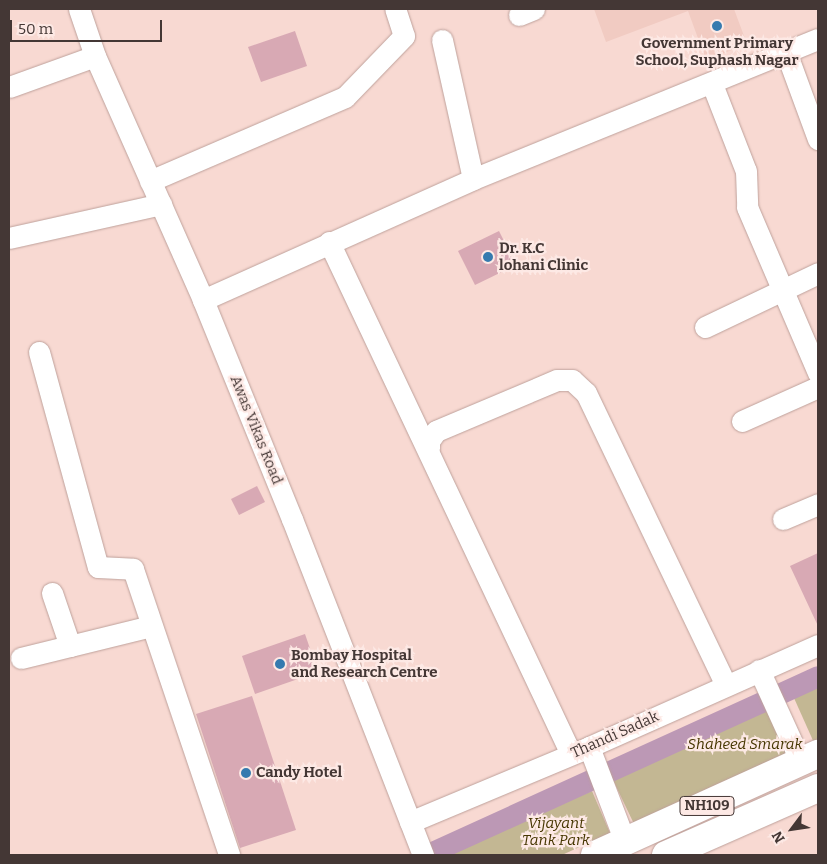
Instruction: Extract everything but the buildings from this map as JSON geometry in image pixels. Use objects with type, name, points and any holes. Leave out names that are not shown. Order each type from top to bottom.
[{"type":"highway","name":"NH109","points":[[595,855],[677,820],[809,758]]},
{"type":"highway","name":"NH109","points":[[680,852],[818,788]]},
{"type":"highway","points":[[677,820],[680,852]]},
{"type":"street","name":"Awas Vikas Road","points":[[79,9],[95,56],[203,300],[423,855]]},
{"type":"street","points":[[150,181],[345,97],[404,36],[395,9]]},
{"type":"street","points":[[203,300],[473,179],[712,84],[818,39]]},
{"type":"street","points":[[442,40],[473,179]]},
{"type":"street","points":[[786,52],[818,139]]},
{"type":"street","points":[[9,88],[95,56]]},
{"type":"street","points":[[712,84],[746,171],[747,207],[818,373]]},
{"type":"street","points":[[9,238],[161,204]]},
{"type":"street","points":[[329,242],[580,751],[599,776],[625,842]]},
{"type":"street","points":[[705,327],[818,273]]},
{"type":"street","points":[[39,352],[98,567],[133,569],[229,855]]},
{"type":"street","points":[[429,448],[429,441],[436,431],[557,380],[572,380],[586,393],[726,685]]},
{"type":"street","points":[[742,421],[818,387]]},
{"type":"street","points":[[783,519],[818,504]]},
{"type":"street","points":[[52,593],[70,646]]},
{"type":"street","points":[[21,658],[151,626]]},
{"type":"street","name":"Thandi Sadak","points":[[410,822],[580,751],[726,685],[767,687],[818,644]]},
{"type":"street","points":[[767,687],[809,758]]},
{"type":"shaded area","name":"Government Primary School, Suphash Nagar","points":[[594,9],[734,9],[747,44],[706,60],[688,11],[606,42]]},
{"type":"green space","points":[[818,687],[818,744],[815,745],[794,698]]},
{"type":"green space","name":"Shaheed Smarak","points":[[767,705],[788,755],[635,826],[612,778]]},
{"type":"green space","name":"Vijayant Tank Park","points":[[592,791],[610,833],[562,855],[441,855]]},
{"type":"waterway","points":[[432,852],[818,676]]},
{"type":"place","name":"Government Primary School, Suphash Nagar","points":[[717,26]]},
{"type":"place","name":"Dr. K.C lohani Clinic","points":[[488,257]]},
{"type":"place","name":"Bombay Hospital and Research Centre","points":[[280,664]]},
{"type":"place","name":"Candy Hotel","points":[[246,773]]}]
